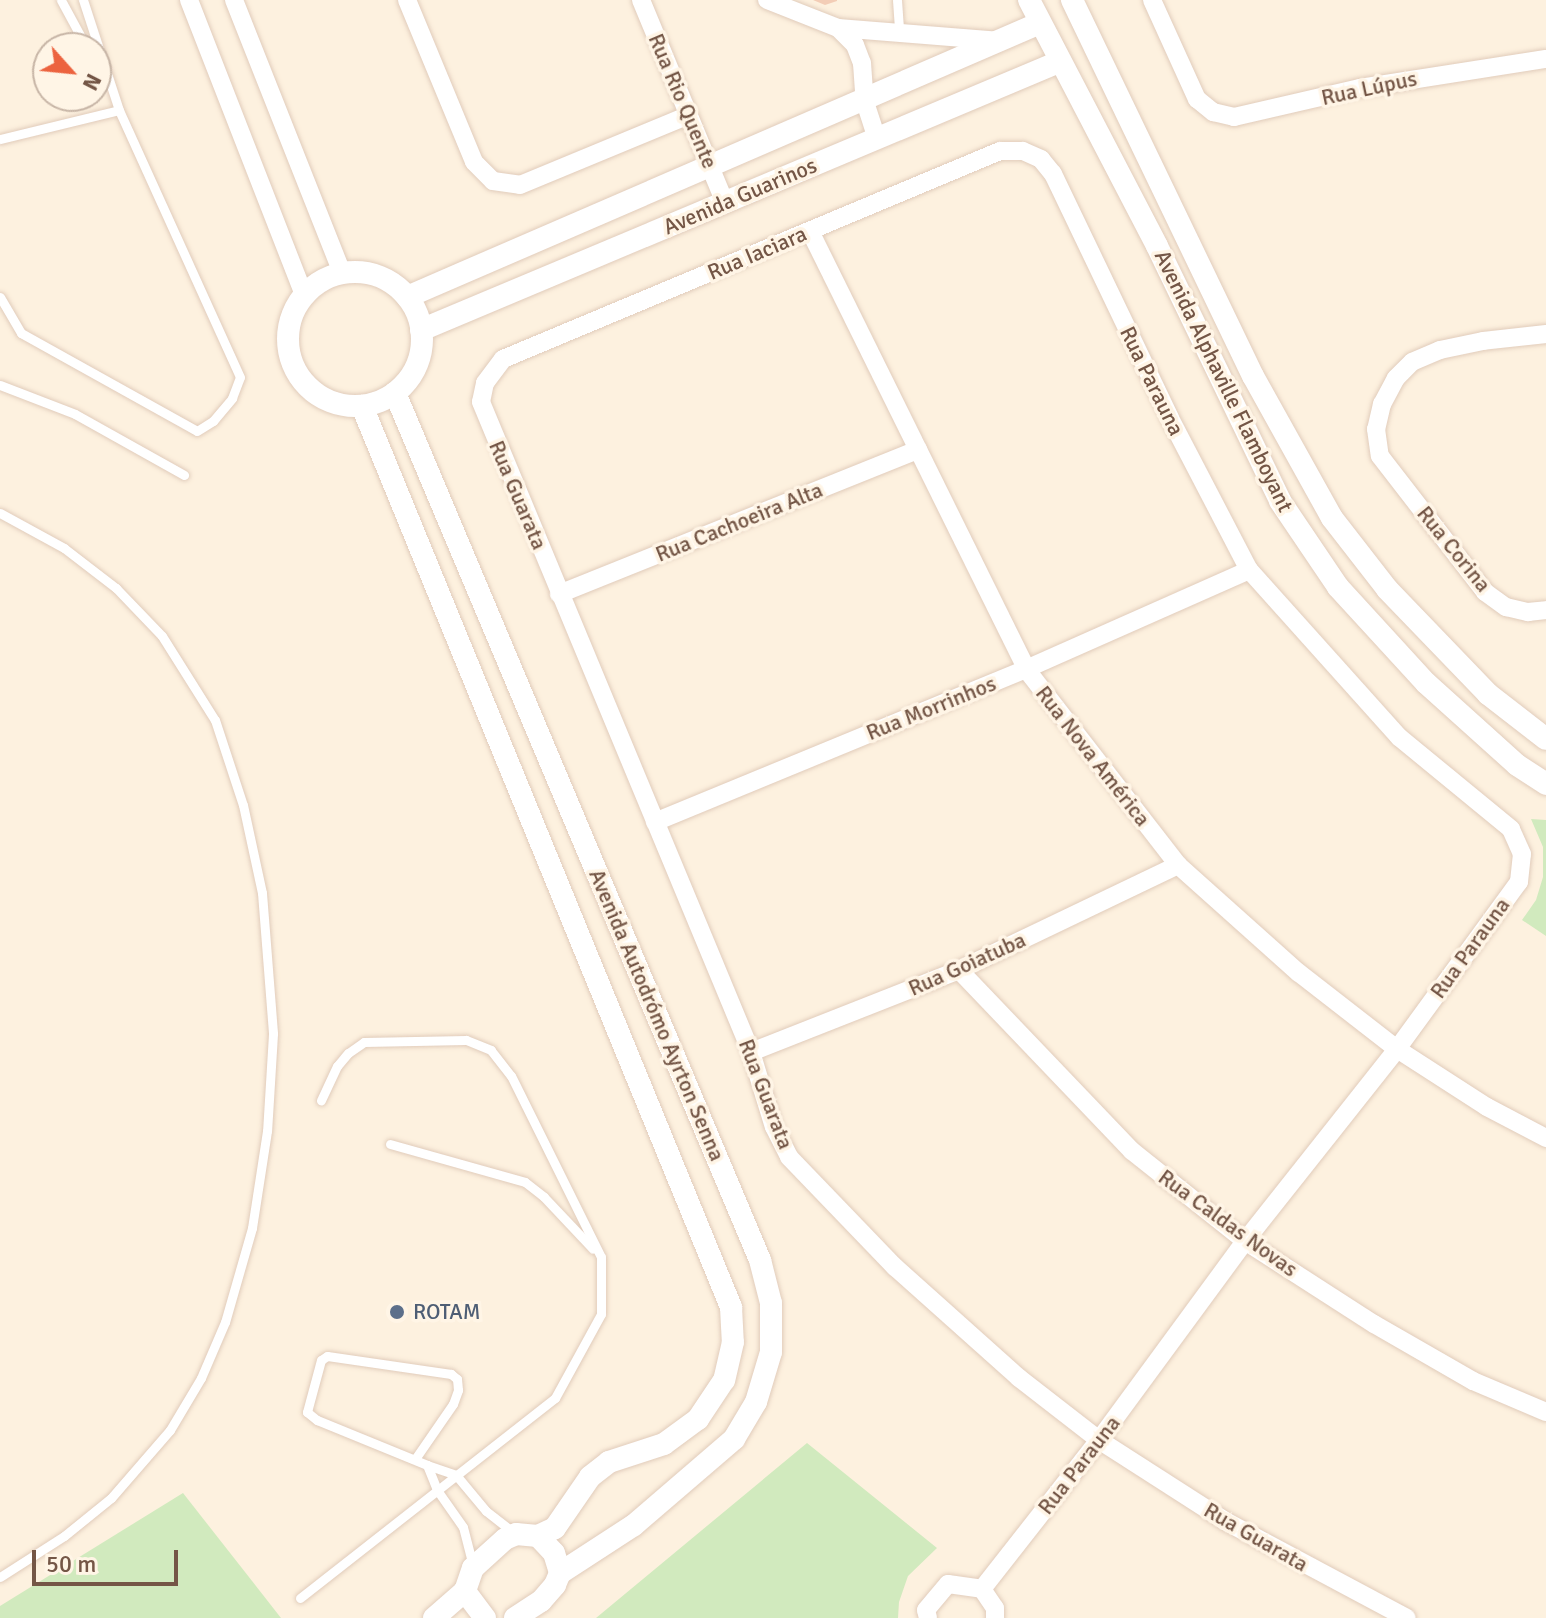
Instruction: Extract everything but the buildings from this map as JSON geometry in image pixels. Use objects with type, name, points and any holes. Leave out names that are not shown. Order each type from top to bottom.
[{"type":"street","points":[[189,0],[304,295]]},
{"type":"street","points":[[234,0],[342,273]]},
{"type":"street","points":[[407,0],[474,162],[493,181],[520,185],[689,115]]},
{"type":"street","name":"Rua Rio Quente","points":[[641,0],[725,203]]},
{"type":"street","points":[[767,0],[838,28],[899,30],[1000,41]]},
{"type":"street","name":"Avenida Alphaville Flamboyant","points":[[1029,0],[1157,246],[1280,501],[1338,587],[1426,683],[1517,765],[1546,784]]},
{"type":"street","name":"Avenida Alphaville Flamboyant","points":[[1072,0],[1253,376],[1332,518],[1387,589],[1488,694],[1546,739]]},
{"type":"street","name":"Rua Lúpus","points":[[1152,0],[1197,99],[1213,112],[1234,117],[1360,88],[1546,59]]},
{"type":"street","name":"Avenida Guarinos","points":[[407,297],[865,102],[1040,23]]},
{"type":"street","points":[[838,28],[855,45],[862,63],[865,102],[877,138]]},
{"type":"street","name":"Avenida Guarinos","points":[[421,330],[1059,62]]},
{"type":"street","name":"Rua Iaciara","points":[[481,402],[485,383],[503,359],[1000,151],[1023,151],[1041,159],[1053,174]]},
{"type":"street","name":"Rua Parauna","points":[[982,1589],[1099,1440],[1245,1241],[1397,1049],[1519,882],[1522,854],[1511,829],[1399,737],[1249,570],[1170,418],[1053,174]]},
{"type":"street","name":"Rua Nova América","points":[[810,231],[1026,669],[1178,865],[1299,973],[1397,1049],[1487,1107],[1546,1138]]},
{"type":"street","points":[[1157,246],[1184,232]]},
{"type":"street","points":[[342,273],[378,276],[407,297],[421,330],[416,365],[395,393],[362,406],[339,405],[318,396],[301,380],[290,360],[287,337],[292,314],[304,295],[321,280],[342,273]]},
{"type":"street","name":"Rua Corina","points":[[1546,334],[1483,341],[1440,350],[1412,362],[1396,378],[1382,404],[1376,429],[1380,456],[1485,592],[1506,607],[1528,612],[1546,610]]},
{"type":"street","name":"Avenida Autodrómo Ayrton Senna","points":[[395,393],[760,1260],[771,1303],[771,1352],[756,1402],[734,1439],[634,1525],[560,1573],[555,1585],[541,1601],[515,1618]]},
{"type":"street","name":"Rua Guarata","points":[[481,402],[751,1052],[774,1127],[789,1157],[895,1267],[1019,1378],[1099,1440],[1225,1521],[1407,1618]]},
{"type":"street","name":"Avenida Autodrómo Ayrton Senna","points":[[362,406],[731,1307],[733,1342],[724,1380],[698,1419],[664,1444],[609,1462],[590,1477],[555,1528],[492,1548],[473,1568],[465,1591],[434,1618]]},
{"type":"street","name":"Rua Cachoeira Alta","points":[[559,594],[918,450]]},
{"type":"street","name":"Rua Morrinhos","points":[[655,822],[1026,669],[1249,570]]},
{"type":"street","name":"Rua Goiatuba","points":[[751,1052],[959,970],[1178,865]]},
{"type":"street","name":"Rua Caldas Novas","points":[[959,970],[1132,1151],[1245,1241],[1374,1324],[1473,1381],[1546,1412]]},
{"type":"street","points":[[527,1535],[554,1553],[560,1573]]},
{"type":"street","points":[[928,1618],[926,1610],[948,1584],[982,1589],[995,1608],[995,1618]]},
{"type":"street","points":[[465,1591],[485,1618]]},
{"type":"lane","points":[[83,0],[93,32]]},
{"type":"lane","points":[[897,0],[899,30]]},
{"type":"lane","points":[[65,1],[80,32]]},
{"type":"lane","points":[[0,297],[21,333],[197,431],[213,421],[232,398],[240,377],[112,90]]},
{"type":"lane","points":[[0,139],[119,110]]},
{"type":"lane","points":[[0,385],[75,414],[184,475]]},
{"type":"lane","points":[[0,513],[64,548],[132,604],[181,663],[215,720],[243,805],[262,893],[273,1034],[267,1131],[252,1228],[225,1322],[201,1378],[170,1430],[111,1498],[64,1536],[0,1577]]},
{"type":"lane","points":[[300,1598],[555,1398],[601,1314],[601,1257],[511,1076],[491,1050],[466,1040],[364,1042],[348,1053],[337,1066],[321,1100]]},
{"type":"lane","points":[[390,1144],[525,1182],[544,1197],[601,1257]]},
{"type":"lane","points":[[415,1459],[453,1404],[458,1390],[457,1379],[451,1374],[327,1356],[321,1360],[307,1412],[317,1420],[427,1465],[456,1475],[507,1531],[527,1535]]},
{"type":"lane","points":[[427,1465],[437,1490],[463,1527],[473,1568]]},
{"type":"green space","points":[[1531,819],[1546,820],[1546,936],[1522,920],[1536,900],[1543,877],[1543,847]]},
{"type":"green space","points":[[807,1443],[937,1548],[908,1576],[899,1602],[898,1618],[596,1618]]},
{"type":"green space","points":[[183,1493],[281,1618],[0,1618],[0,1606]]},
{"type":"place","name":"ROTAM","points":[[397,1312]]}]
